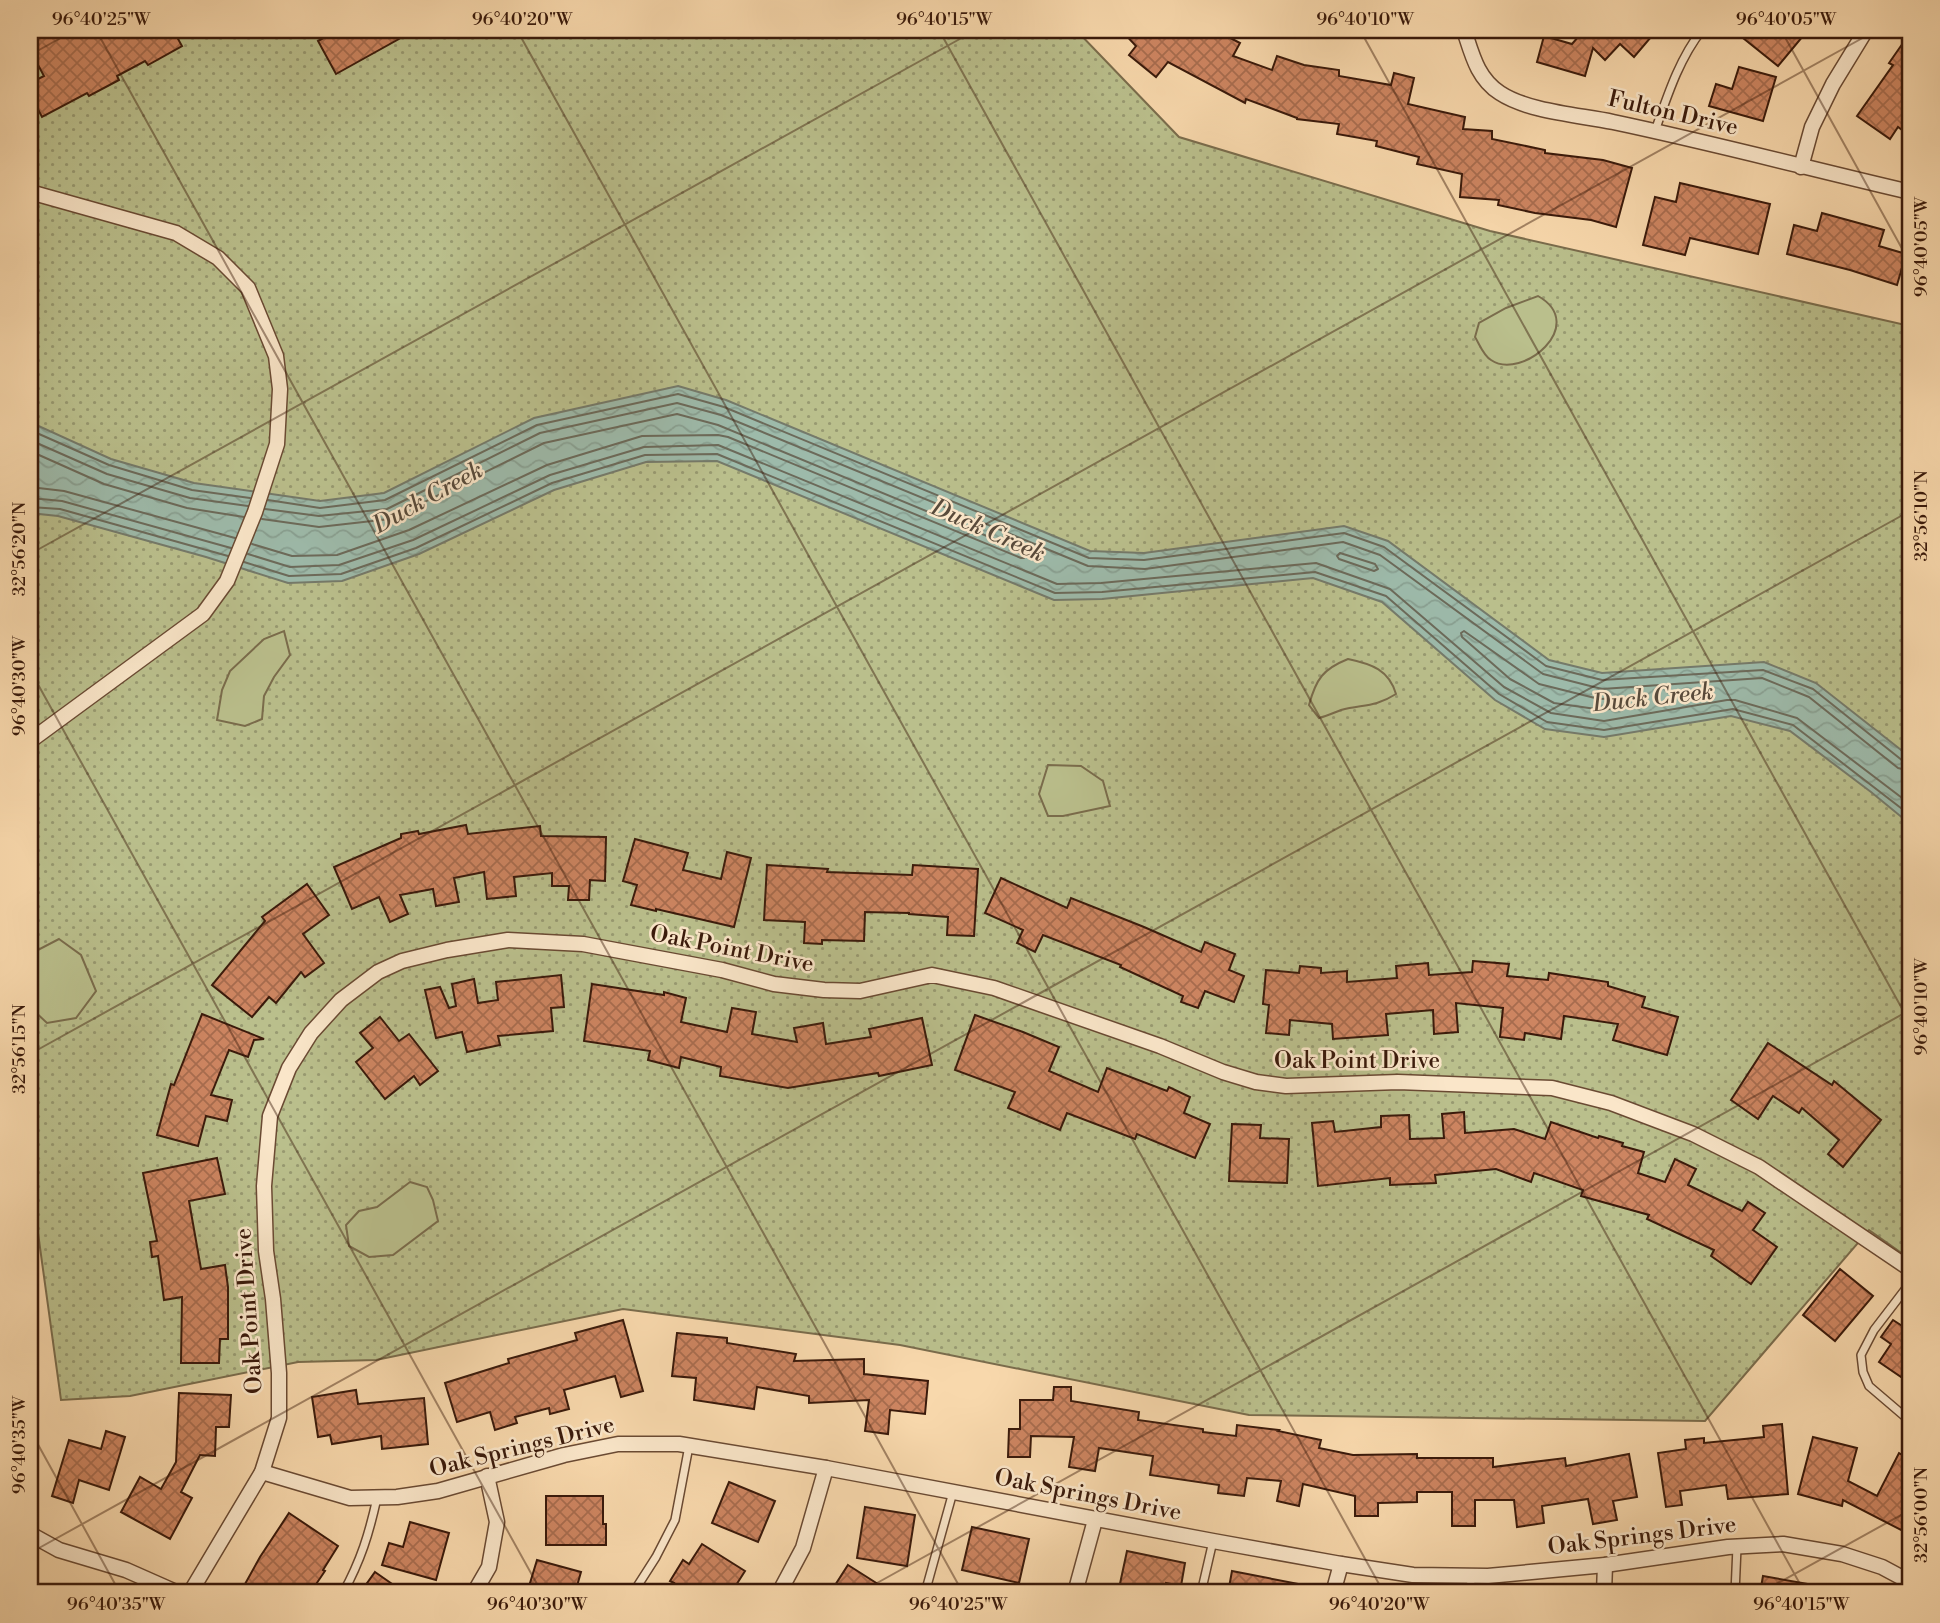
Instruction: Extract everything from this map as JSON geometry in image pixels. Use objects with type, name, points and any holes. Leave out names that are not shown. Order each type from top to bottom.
[{"type":"street","points":[[1405,30],[1429,30]]},
{"type":"street","name":"Fulton Drive","points":[[1464,30],[1474,63],[1484,79],[1501,94],[1523,103],[1910,192]]},
{"type":"street","points":[[1801,167],[1812,127],[1833,83],[1866,30]]},
{"type":"street","points":[[30,192],[176,233],[218,258],[247,288],[276,356],[280,389],[277,443],[256,512],[228,580],[204,614],[30,741]]},
{"type":"street","name":"Oak Point Drive","points":[[190,1593],[262,1472],[278,1418],[279,1373],[266,1251],[264,1186],[270,1116],[289,1068],[311,1033],[341,1000],[378,972],[402,961],[447,950],[508,940],[583,944],[722,970],[774,984],[824,990],[860,991],[932,975],[994,988],[1256,1082],[1286,1086],[1398,1082],[1552,1088],[1611,1103],[1693,1134],[1759,1167],[1910,1269]]},
{"type":"street","name":"Oak Springs Drive","points":[[262,1472],[349,1498],[397,1497],[438,1492],[564,1455],[618,1444],[679,1444],[826,1468],[1095,1520],[1413,1575],[1488,1576],[1783,1544],[1842,1554],[1881,1567],[1910,1582]]},
{"type":"street","points":[[779,1593],[803,1548],[826,1468]]},
{"type":"street","points":[[474,1593],[489,1567],[498,1522],[487,1476]]},
{"type":"street","points":[[1075,1593],[1095,1520]]},
{"type":"street","points":[[30,1534],[59,1550],[126,1570],[178,1593]]},
{"type":"street","points":[[1333,1593],[1341,1564]]},
{"type":"street","points":[[1604,1593],[1605,1565]]},
{"type":"lane","points":[[1654,132],[1670,89],[1702,30]]},
{"type":"lane","points":[[1910,1283],[1874,1330],[1861,1355],[1863,1372],[1869,1386],[1910,1421]]},
{"type":"lane","points":[[634,1593],[675,1520],[689,1445]]},
{"type":"lane","points":[[925,1593],[953,1492]]},
{"type":"lane","points":[[343,1593],[358,1566],[377,1498]]},
{"type":"lane","points":[[1201,1593],[1213,1541]]},
{"type":"lane","points":[[1735,1593],[1737,1547]]},
{"type":"lane","points":[[1469,1593],[1472,1575]]},
{"type":"green space","points":[[30,30],[1076,30],[1179,137],[1490,231],[1910,326],[1910,1259],[1869,1230],[1705,1421],[1249,1415],[900,1345],[623,1309],[376,1360],[298,1362],[130,1396],[61,1400],[38,1233],[30,1229]]},
{"type":"green space","points":[[1538,296],[1552,308],[1557,321],[1554,335],[1545,347],[1533,357],[1519,363],[1504,364],[1488,358],[1475,337],[1479,323],[1506,308]]},
{"type":"green space","points":[[284,631],[290,655],[264,696],[262,719],[245,726],[217,720],[222,690],[230,671],[264,639]]},
{"type":"green space","points":[[1348,659],[1378,669],[1389,679],[1396,694],[1374,704],[1341,710],[1319,718],[1309,705],[1315,688],[1327,671]]},
{"type":"green space","points":[[1048,765],[1081,766],[1103,781],[1110,806],[1063,816],[1048,816],[1039,794]]},
{"type":"green space","points":[[59,939],[81,955],[96,991],[76,1018],[47,1023],[30,1007],[30,957],[32,953]]},
{"type":"green space","points":[[410,1182],[427,1187],[438,1221],[393,1255],[369,1257],[349,1246],[346,1225],[359,1211],[377,1207]]},
{"type":"water","name":"Duck Creek","points":[[678,386],[726,400],[1090,551],[1144,553],[1344,526],[1388,541],[1549,660],[1602,673],[1764,662],[1816,683],[1910,757],[1910,824],[1790,731],[1731,716],[1604,737],[1545,729],[1495,700],[1382,602],[1313,578],[1102,599],[1054,600],[717,461],[646,462],[554,490],[419,554],[342,581],[288,583],[58,516],[30,513],[30,422],[111,459],[194,483],[320,501],[384,493],[534,418]]},
{"type":"building","points":[[30,30],[173,30],[182,46],[148,65],[145,61],[117,76],[119,80],[89,96],[87,93],[42,117],[30,94],[30,83],[44,76],[30,50]]},
{"type":"building","points":[[338,30],[415,30],[336,74],[318,41]]},
{"type":"building","points":[[1121,30],[1215,30],[1240,43],[1233,56],[1272,70],[1277,56],[1304,65],[1339,70],[1339,76],[1391,85],[1394,73],[1414,78],[1408,104],[1465,117],[1463,129],[1492,131],[1492,139],[1545,150],[1545,153],[1603,160],[1632,168],[1616,227],[1591,220],[1498,205],[1499,200],[1460,197],[1462,174],[1417,164],[1419,157],[1376,146],[1377,141],[1337,134],[1339,124],[1297,119],[1246,99],[1245,103],[1168,62],[1156,77],[1129,55],[1136,46]]},
{"type":"building","points":[[1573,30],[1657,30],[1634,57],[1620,44],[1605,60],[1593,48],[1585,76],[1537,62],[1544,36],[1572,44],[1579,36]]},
{"type":"building","points":[[1733,30],[1808,30],[1778,66]]},
{"type":"building","points":[[1910,33],[1910,136],[1898,127],[1890,139],[1857,116],[1893,65],[1889,63]]},
{"type":"building","points":[[1739,67],[1776,77],[1763,121],[1709,106],[1716,84],[1732,89]]},
{"type":"building","points":[[1680,183],[1770,204],[1758,254],[1690,238],[1685,255],[1643,245],[1655,197],[1676,202]]},
{"type":"building","points":[[1822,213],[1884,230],[1879,246],[1906,254],[1897,285],[1787,254],[1794,225],[1817,231]]},
{"type":"building","points":[[466,825],[468,834],[540,826],[541,836],[606,837],[605,881],[590,880],[589,900],[568,900],[569,886],[552,886],[552,873],[514,877],[516,896],[487,899],[484,872],[454,878],[459,902],[436,906],[433,889],[400,895],[408,914],[390,922],[379,897],[352,909],[334,867],[401,838],[401,834],[418,831],[419,834]]},
{"type":"building","points":[[635,839],[688,853],[683,870],[721,879],[727,852],[751,858],[734,927],[631,905],[637,885],[623,881]]},
{"type":"building","points":[[767,865],[828,869],[827,872],[912,875],[913,865],[978,869],[974,936],[947,935],[948,917],[865,912],[864,941],[822,940],[822,944],[804,943],[805,922],[764,920]]},
{"type":"building","points":[[1001,878],[1067,908],[1071,898],[1201,952],[1205,942],[1235,954],[1229,970],[1244,976],[1234,1002],[1205,991],[1198,1008],[1181,1002],[1183,996],[1120,967],[1121,965],[1043,935],[1035,952],[1017,943],[1023,930],[985,913]]},
{"type":"building","points":[[307,884],[329,915],[303,934],[324,963],[305,977],[301,972],[276,1003],[269,997],[252,1017],[212,985],[265,921],[262,917]]},
{"type":"building","points":[[1473,961],[1509,964],[1507,976],[1548,980],[1549,973],[1608,982],[1608,986],[1645,997],[1642,1007],[1678,1017],[1667,1055],[1613,1040],[1618,1024],[1564,1016],[1561,1039],[1525,1033],[1524,1040],[1500,1037],[1503,1008],[1456,1003],[1458,1032],[1434,1034],[1433,1010],[1386,1014],[1388,1035],[1333,1039],[1332,1024],[1290,1020],[1289,1035],[1266,1033],[1269,1005],[1263,1004],[1266,970],[1299,973],[1300,966],[1321,968],[1321,973],[1347,971],[1347,982],[1397,978],[1396,966],[1428,963],[1429,975],[1472,972]]},
{"type":"building","points":[[561,975],[564,1007],[551,1008],[553,1031],[498,1036],[500,1045],[467,1052],[462,1032],[436,1038],[425,990],[440,987],[449,1008],[456,1006],[452,984],[474,979],[478,1003],[498,1000],[496,982]]},
{"type":"building","points":[[592,984],[664,995],[664,992],[686,998],[681,1022],[727,1032],[732,1008],[756,1012],[752,1034],[797,1042],[794,1028],[823,1023],[826,1044],[871,1037],[869,1029],[922,1018],[932,1065],[879,1076],[878,1073],[788,1088],[720,1076],[721,1067],[681,1057],[679,1068],[648,1060],[650,1051],[584,1041]]},
{"type":"building","points":[[202,1014],[264,1039],[254,1040],[248,1057],[229,1050],[211,1095],[232,1100],[227,1121],[206,1116],[198,1146],[157,1135],[171,1084],[174,1085]]},
{"type":"building","points":[[975,1015],[1059,1047],[1049,1071],[1098,1092],[1107,1068],[1167,1091],[1169,1087],[1190,1097],[1184,1113],[1210,1124],[1195,1158],[1137,1134],[1135,1139],[1067,1113],[1060,1130],[1008,1108],[1015,1092],[955,1070]]},
{"type":"building","points":[[380,1017],[399,1041],[409,1034],[438,1071],[420,1085],[414,1076],[385,1099],[356,1062],[373,1048],[360,1033]]},
{"type":"building","points":[[1768,1043],[1832,1085],[1834,1081],[1881,1120],[1843,1167],[1828,1154],[1839,1140],[1802,1108],[1799,1113],[1773,1096],[1758,1119],[1731,1100]]},
{"type":"building","points":[[1464,1112],[1465,1133],[1514,1129],[1545,1139],[1551,1122],[1598,1138],[1599,1136],[1623,1143],[1622,1146],[1644,1152],[1638,1173],[1665,1182],[1675,1159],[1696,1169],[1688,1185],[1742,1211],[1748,1202],[1765,1213],[1753,1230],[1777,1247],[1751,1284],[1711,1256],[1714,1250],[1647,1219],[1649,1215],[1581,1196],[1583,1190],[1534,1173],[1531,1182],[1496,1169],[1435,1175],[1436,1183],[1390,1185],[1390,1178],[1318,1186],[1312,1123],[1333,1121],[1335,1132],[1381,1127],[1381,1116],[1409,1115],[1410,1139],[1444,1138],[1442,1114]]},
{"type":"building","points":[[1232,1124],[1261,1125],[1260,1138],[1289,1139],[1287,1183],[1229,1181]]},
{"type":"building","points":[[217,1158],[225,1194],[189,1201],[201,1269],[225,1265],[228,1287],[228,1339],[220,1339],[219,1363],[181,1363],[182,1297],[164,1300],[158,1256],[152,1257],[150,1242],[157,1241],[143,1173]]},
{"type":"building","points":[[1840,1269],[1873,1296],[1835,1341],[1803,1315]]},
{"type":"building","points":[[623,1320],[643,1391],[621,1397],[615,1376],[564,1390],[569,1409],[550,1414],[549,1408],[515,1417],[517,1423],[495,1430],[490,1412],[457,1422],[445,1383],[509,1363],[508,1359],[577,1340],[575,1333]]},
{"type":"building","points":[[1893,1320],[1910,1331],[1910,1383],[1879,1362],[1891,1344],[1881,1337]]},
{"type":"building","points":[[677,1333],[727,1338],[727,1343],[796,1354],[794,1361],[864,1359],[864,1374],[928,1381],[925,1414],[890,1410],[888,1434],[865,1431],[869,1400],[809,1403],[809,1396],[757,1387],[754,1409],[694,1400],[696,1378],[672,1376]]},
{"type":"building","points":[[1054,1387],[1071,1387],[1071,1401],[1139,1412],[1138,1420],[1236,1436],[1237,1425],[1279,1430],[1321,1440],[1319,1448],[1353,1455],[1417,1454],[1417,1458],[1493,1458],[1493,1467],[1565,1458],[1566,1466],[1629,1454],[1637,1497],[1613,1501],[1617,1520],[1593,1524],[1588,1499],[1542,1506],[1544,1523],[1517,1527],[1514,1500],[1475,1500],[1475,1526],[1452,1526],[1452,1492],[1417,1492],[1417,1502],[1378,1503],[1378,1516],[1355,1516],[1355,1496],[1303,1484],[1299,1506],[1277,1501],[1281,1481],[1247,1478],[1244,1496],[1218,1493],[1219,1485],[1150,1475],[1153,1456],[1099,1448],[1095,1471],[1069,1467],[1074,1437],[1031,1436],[1030,1457],[1008,1457],[1009,1429],[1020,1429],[1020,1400],[1053,1400]]},
{"type":"building","points":[[356,1390],[358,1404],[424,1398],[428,1444],[382,1449],[381,1436],[332,1444],[330,1435],[318,1437],[312,1397]]},
{"type":"building","points":[[179,1393],[231,1395],[229,1427],[216,1427],[215,1456],[200,1455],[181,1492],[192,1498],[170,1539],[121,1512],[140,1477],[161,1489],[176,1462]]},
{"type":"building","points":[[1782,1424],[1788,1494],[1728,1499],[1726,1485],[1680,1491],[1682,1505],[1666,1507],[1658,1453],[1686,1449],[1685,1440],[1704,1438],[1704,1443],[1764,1437],[1763,1426]]},
{"type":"building","points":[[106,1431],[125,1437],[109,1490],[79,1480],[73,1503],[52,1496],[69,1440],[101,1449]]},
{"type":"building","points":[[1813,1437],[1857,1448],[1848,1481],[1877,1496],[1899,1453],[1910,1459],[1910,1519],[1903,1531],[1843,1500],[1842,1506],[1798,1494]]},
{"type":"building","points":[[729,1482],[775,1501],[758,1542],[712,1523]]},
{"type":"building","points":[[546,1496],[603,1496],[606,1545],[546,1545]]},
{"type":"building","points":[[865,1507],[915,1515],[907,1566],[857,1558]]},
{"type":"building","points":[[289,1513],[338,1546],[323,1570],[325,1571],[310,1593],[240,1593],[260,1557]]},
{"type":"building","points":[[410,1522],[449,1533],[436,1580],[382,1565],[389,1543],[403,1547]]},
{"type":"building","points":[[972,1527],[1029,1539],[1019,1583],[962,1570]]},
{"type":"building","points":[[702,1544],[745,1571],[731,1593],[667,1593],[674,1583],[670,1581],[683,1560],[689,1564]]},
{"type":"building","points":[[1127,1551],[1185,1563],[1181,1586],[1166,1583],[1164,1593],[1118,1593]]},
{"type":"building","points":[[537,1560],[581,1572],[575,1593],[527,1593]]},
{"type":"building","points":[[848,1565],[892,1593],[830,1593]]},
{"type":"building","points":[[1232,1571],[1309,1586],[1308,1593],[1228,1593]]},
{"type":"building","points":[[375,1572],[405,1593],[360,1593]]},
{"type":"building","points":[[1763,1576],[1814,1585],[1814,1593],[1760,1593]]}]
